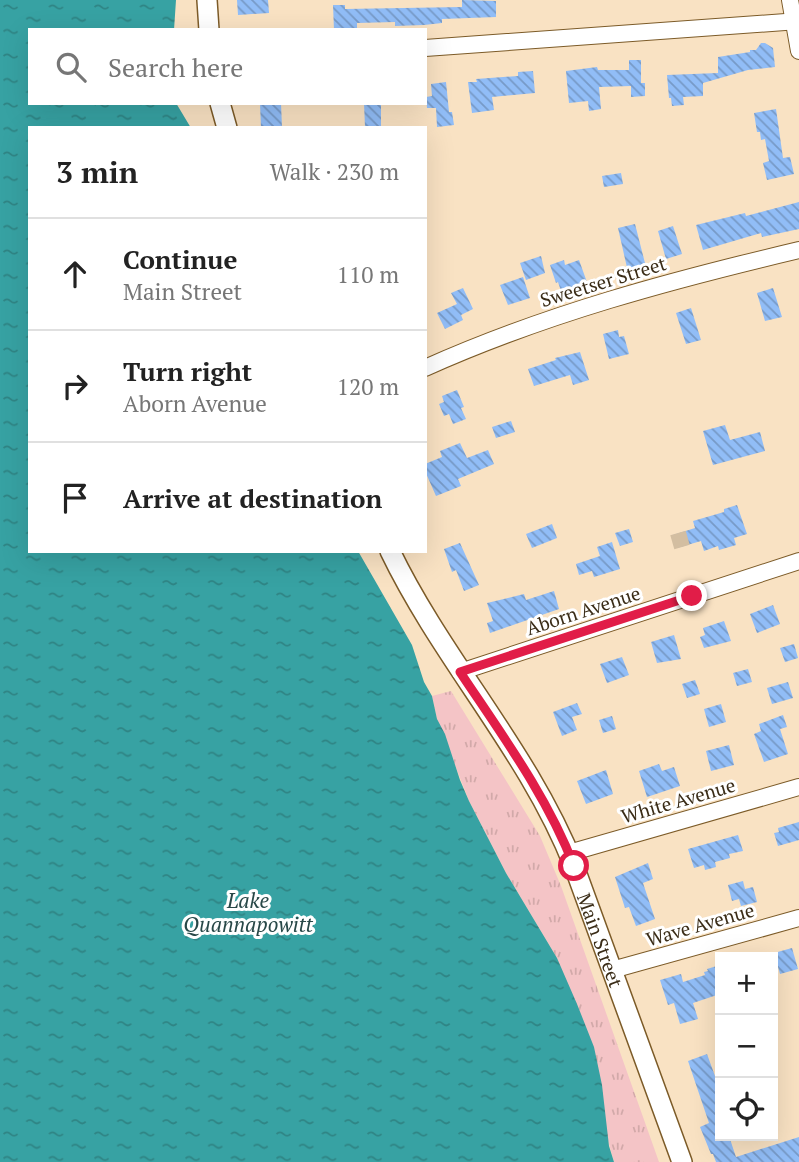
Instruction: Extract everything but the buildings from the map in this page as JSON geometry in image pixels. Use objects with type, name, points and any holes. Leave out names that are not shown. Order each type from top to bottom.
[{"type":"main road","points":[[207,0],[208,28]]},
{"type":"main road","points":[[221,105],[226,126]]},
{"type":"main road","name":"Main Street","points":[[391,553],[421,611],[536,788],[569,853],[681,1162]]},
{"type":"street","points":[[790,0],[796,21],[799,51]]},
{"type":"street","points":[[427,48],[796,21]]},
{"type":"street","name":"Sweetser Street","points":[[427,367],[503,335],[574,311],[682,278],[799,250]]},
{"type":"street","name":"Aborn Avenue","points":[[460,672],[799,561]]},
{"type":"street","name":"White Avenue","points":[[569,853],[799,787]]},
{"type":"street","name":"Wave Avenue","points":[[612,970],[799,918]]},
{"type":"green space","points":[[451,691],[540,836],[561,886],[659,1162],[614,1162],[557,958],[506,873],[469,801],[437,719],[432,696]]},
{"type":"water","name":"Lake Quannapowitt","points":[[0,0],[176,0],[174,28],[28,28],[28,105],[177,105],[190,126],[28,126],[28,553],[359,553],[412,645],[469,801],[506,873],[557,958],[577,1004],[594,1047],[602,1085],[609,1146],[614,1162],[0,1162]]},
{"type":"tunnel","points":[[678,533],[682,547]]},
{"type":"route","points":[[574,866],[548,808],[460,672],[692,596]]}]
